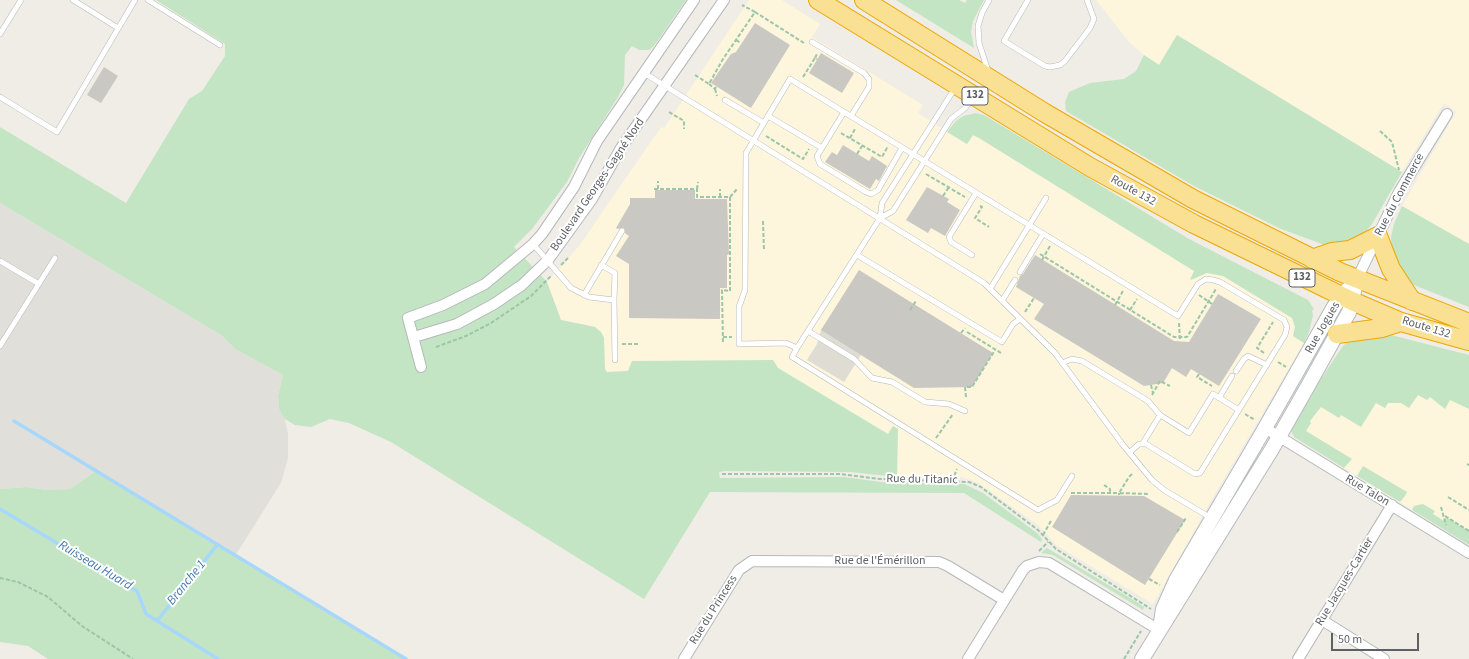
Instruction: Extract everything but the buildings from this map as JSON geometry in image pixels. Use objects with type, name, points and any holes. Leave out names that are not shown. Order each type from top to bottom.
[{"type":"highway","name":"Route 132","points":[[818,0],[957,86],[1157,205],[1255,255],[1347,299],[1402,322],[1469,341]]},
{"type":"highway","name":"Route 132","points":[[864,0],[991,79],[1182,194],[1312,259],[1357,279],[1469,323]]},
{"type":"highway","points":[[1312,259],[1332,252],[1350,250],[1378,236],[1391,269],[1412,301]]},
{"type":"highway","points":[[1337,334],[1382,328],[1402,322]]},
{"type":"street","name":"Boulevard Georges-Gagné Nord","points":[[694,0],[597,141],[574,187],[542,234],[533,244],[485,284],[443,305],[408,318],[414,337],[457,324],[494,304],[522,285],[548,260],[592,199],[621,148],[724,0]]},
{"type":"street","name":"Rue du Commerce","points":[[1357,279],[1400,190],[1447,114]]},
{"type":"street","name":"Rue Jogues","points":[[1142,659],[1279,437],[1349,312],[1347,299],[1357,279]]},
{"type":"street","name":"Rue Jogues","points":[[1159,630],[1163,609],[1170,591],[1263,426],[1335,305],[1347,299]]},
{"type":"street","points":[[414,337],[422,367]]},
{"type":"street","name":"Rue Talon","points":[[1263,426],[1469,553]]},
{"type":"street","name":"Rue Jacques-Cartier","points":[[1298,659],[1392,505]]},
{"type":"street","name":"Rue de l'Émérillon","points":[[747,563],[757,560],[939,562],[1004,600]]},
{"type":"street","points":[[968,659],[1004,600],[1027,566],[1033,563],[1044,562],[1054,566],[1159,630]]},
{"type":"street","name":"Rue du Princess","points":[[684,659],[734,577],[747,563]]},
{"type":"street","points":[[1322,620],[1384,659]]},
{"type":"lane","points":[[0,34],[21,0]]},
{"type":"lane","points":[[73,0],[118,28]]},
{"type":"lane","points":[[0,97],[57,132],[135,0]]},
{"type":"lane","points":[[148,0],[220,45]]},
{"type":"lane","points":[[989,0],[980,19],[978,35],[981,50],[991,79]]},
{"type":"lane","points":[[1028,0],[1004,41],[1045,66],[1050,67],[1060,65],[1064,61],[1093,23],[1093,14],[1087,0]]},
{"type":"lane","points":[[812,42],[864,73],[869,79],[870,83],[867,91],[851,116]]},
{"type":"lane","points":[[644,73],[984,283],[1020,318],[1062,363],[1156,484],[1225,526]]},
{"type":"lane","points":[[798,348],[786,344],[739,344],[739,307],[745,290],[745,157],[752,140],[790,79],[1178,316],[1201,281],[1206,279],[1219,281],[1284,320],[1287,327],[1286,331],[1267,365],[1202,471],[1198,474],[1143,443]]},
{"type":"lane","points":[[957,86],[882,203],[880,218],[792,357],[1038,510],[1057,500],[1072,476]]},
{"type":"lane","points":[[880,218],[893,211],[951,119],[965,108],[974,96]]},
{"type":"lane","points":[[725,100],[764,123]]},
{"type":"lane","points":[[844,112],[817,156],[820,164],[871,194],[878,190],[902,148]]},
{"type":"lane","points":[[768,116],[822,148]]},
{"type":"lane","points":[[972,255],[951,242],[949,237],[976,193]]},
{"type":"lane","points":[[990,289],[1046,198]]},
{"type":"lane","points":[[584,295],[622,231]]},
{"type":"lane","points":[[1020,272],[1043,234]]},
{"type":"lane","points":[[533,244],[571,288],[584,295],[598,299],[614,300]]},
{"type":"lane","points":[[857,255],[1002,342],[1013,324],[1020,318]]},
{"type":"lane","points":[[0,346],[55,258]]},
{"type":"lane","points":[[0,261],[39,284]]},
{"type":"lane","points":[[602,265],[615,273],[615,360]]},
{"type":"lane","points":[[1002,301],[1015,280]]},
{"type":"lane","points":[[808,331],[854,359],[872,378],[892,382],[925,402],[950,404],[965,411]]},
{"type":"lane","points":[[1236,371],[1244,359],[1248,356],[1267,365]]},
{"type":"lane","points":[[1062,363],[1072,359],[1082,361],[1148,401],[1160,415],[1189,433],[1213,394],[1239,410]]},
{"type":"lane","points":[[1219,398],[1232,376]]},
{"type":"lane","points":[[1130,452],[1139,444],[1143,443],[1160,415]]},
{"type":"path","points":[[742,5],[796,38]]},
{"type":"path","points":[[709,84],[723,59],[755,12]]},
{"type":"path","points":[[736,40],[741,43]]},
{"type":"path","points":[[800,80],[815,58],[817,59]]},
{"type":"path","points":[[723,59],[727,62]]},
{"type":"path","points":[[695,75],[715,89],[716,87]]},
{"type":"path","points":[[669,112],[684,122],[684,129]]},
{"type":"path","points":[[850,138],[860,122]]},
{"type":"path","points":[[1380,131],[1392,142],[1399,171],[1400,190]]},
{"type":"path","points":[[838,138],[841,133],[882,157],[887,148],[891,151]]},
{"type":"path","points":[[766,136],[803,159],[810,148]]},
{"type":"path","points":[[857,154],[862,146]]},
{"type":"path","points":[[874,158],[876,154]]},
{"type":"path","points":[[925,173],[966,198]]},
{"type":"path","points":[[658,182],[658,189]]},
{"type":"path","points":[[698,182],[697,197],[730,197]]},
{"type":"path","points":[[943,196],[949,187]]},
{"type":"path","points":[[654,189],[697,189]]},
{"type":"path","points":[[720,189],[720,197]]},
{"type":"path","points":[[723,344],[722,290],[730,291],[730,197],[737,189]]},
{"type":"path","points":[[978,205],[982,207],[975,218],[989,227]]},
{"type":"path","points":[[763,220],[764,251]]},
{"type":"path","points":[[1042,260],[1054,240]]},
{"type":"path","points":[[436,347],[466,336],[492,323],[531,296],[544,283]]},
{"type":"path","points":[[1087,288],[1089,284]]},
{"type":"path","points":[[1115,305],[1127,285]]},
{"type":"path","points":[[1130,310],[1140,293]]},
{"type":"path","points":[[910,297],[921,304]]},
{"type":"path","points":[[1025,311],[1034,298]]},
{"type":"path","points":[[910,310],[916,301]]},
{"type":"path","points":[[1209,301],[1212,304]]},
{"type":"path","points":[[1135,318],[1137,314]]},
{"type":"path","points":[[959,327],[1001,353]]},
{"type":"path","points":[[1180,327],[1180,341]]},
{"type":"path","points":[[961,333],[964,330]]},
{"type":"path","points":[[1161,334],[1163,330]]},
{"type":"path","points":[[972,340],[974,336]]},
{"type":"path","points":[[615,344],[639,344]]},
{"type":"path","points":[[984,348],[987,344]]},
{"type":"path","points":[[966,397],[965,387],[972,387],[995,349]]},
{"type":"path","points":[[1271,357],[1290,369]]},
{"type":"path","points":[[1199,374],[1197,377],[1212,386]]},
{"type":"path","points":[[1151,385],[1153,393],[1156,385],[1160,381],[1170,386]]},
{"type":"path","points":[[1239,410],[1263,426]]},
{"type":"path","points":[[936,439],[952,414],[956,412]]},
{"type":"path","points":[[952,481],[958,466]]},
{"type":"path","name":"Rue du Titanic","points":[[722,474],[840,474],[894,480],[952,481],[976,484],[1043,535],[1056,549],[1131,594],[1153,610]]},
{"type":"path","points":[[1119,494],[1128,477],[1132,474]]},
{"type":"path","points":[[1104,485],[1110,489],[1110,493]]},
{"type":"path","points":[[1067,499],[1071,493],[1149,494]]},
{"type":"path","points":[[1448,497],[1469,510]]},
{"type":"path","points":[[1441,508],[1445,516],[1469,531]]},
{"type":"path","points":[[1445,516],[1443,518],[1446,527]]},
{"type":"path","points":[[1177,532],[1186,518]]},
{"type":"path","points":[[1043,535],[1051,521]]},
{"type":"path","points":[[1038,553],[1040,549],[1048,542]]},
{"type":"path","points":[[0,578],[18,582],[48,597],[82,626],[133,659]]},
{"type":"path","points":[[1148,579],[1165,588]]},
{"type":"path","points":[[1124,659],[1141,631]]},
{"type":"shaded area","points":[[749,0],[782,0],[820,24],[812,37],[923,105],[918,113],[967,144],[973,135],[979,138],[1195,271],[1190,278],[1192,280],[1207,273],[1223,276],[1292,318],[1295,327],[1293,336],[1304,343],[1215,494],[1153,604],[1056,545],[1039,526],[978,483],[962,477],[897,477],[898,429],[893,426],[888,434],[778,368],[773,360],[607,372],[605,369],[604,360],[587,325],[561,320],[547,282],[579,246],[661,127],[664,128]]},
{"type":"shaded area","points":[[1096,0],[1469,0],[1469,244],[1402,206],[1456,112],[1444,103],[1402,172],[1177,35],[1159,65],[1129,42]]},
{"type":"shaded area","points":[[0,203],[221,335],[235,349],[283,375],[278,396],[279,409],[285,419],[288,434],[288,458],[281,483],[235,556],[96,471],[70,489],[47,490],[26,487],[0,489]]},
{"type":"shaded area","points":[[832,314],[890,373],[861,355],[844,382],[807,360],[817,344],[821,330]]},
{"type":"shaded area","points":[[1441,387],[1469,400],[1469,545],[1294,437],[1291,431],[1310,395],[1377,398]]},
{"type":"green space","points":[[156,0],[686,0],[654,46],[649,50],[639,50],[632,46],[625,55],[624,85],[618,97],[579,158],[567,182],[532,229],[514,247],[547,282],[561,320],[595,327],[601,332],[604,338],[605,369],[607,372],[628,371],[632,361],[773,360],[778,368],[888,434],[893,426],[898,429],[897,477],[850,472],[725,471],[719,472],[720,478],[844,477],[881,482],[964,484],[983,493],[1037,533],[1042,539],[1041,542],[964,493],[710,492],[644,599],[391,442],[349,423],[330,419],[311,427],[295,425],[285,419],[279,409],[278,396],[283,375],[235,349],[221,335],[0,203],[0,127],[126,203],[189,99],[202,91],[225,56],[225,44]]},
{"type":"green space","points":[[896,0],[959,0],[965,3],[967,0],[984,0],[973,21],[971,32],[974,48]]},
{"type":"green space","points":[[1177,35],[1402,172],[1372,224],[1364,234],[1353,242],[1325,245],[1281,229],[1194,186],[1066,111],[1065,102],[1069,92],[1090,83],[1124,79],[1136,71],[1144,55],[1159,65]]},
{"type":"green space","points":[[976,113],[984,115],[1189,239],[1308,300],[1314,309],[1312,311],[1313,315],[1309,332],[1304,343],[1293,336],[1295,327],[1292,318],[1223,276],[1207,273],[1190,280],[1194,271],[979,138],[973,135],[967,144],[947,132],[956,121],[963,116]]},
{"type":"green space","points":[[1402,206],[1469,244],[1469,307],[1414,285],[1399,270],[1392,254],[1391,237],[1394,224]]},
{"type":"green space","points":[[1387,334],[1469,355],[1469,409],[1450,400],[1445,409],[1430,397],[1427,400],[1418,395],[1409,408],[1401,403],[1388,403],[1385,408],[1376,403],[1361,427],[1341,415],[1339,418],[1321,407],[1310,421],[1311,423],[1306,431],[1352,459],[1344,468],[1294,437],[1291,431],[1292,426],[1310,395],[1343,346],[1348,341]]},
{"type":"green space","points":[[1363,466],[1407,492],[1400,502],[1357,476]]},
{"type":"green space","points":[[96,471],[406,659],[48,659],[28,646],[0,642],[0,489],[26,487],[47,490],[70,489]]},
{"type":"green space","points":[[1423,504],[1435,511],[1433,514],[1444,521],[1446,517],[1469,531],[1469,545],[1412,510],[1414,506]]},
{"type":"green space","points":[[1047,548],[1135,601],[1144,607],[1143,610],[1053,555],[1041,553]]},
{"type":"waterway","points":[[14,421],[406,659]]},
{"type":"waterway","name":"Ruisseau Huard","points":[[0,509],[137,591],[146,614],[218,659]]},
{"type":"waterway","name":"Branche 1","points":[[157,621],[217,545]]}]
